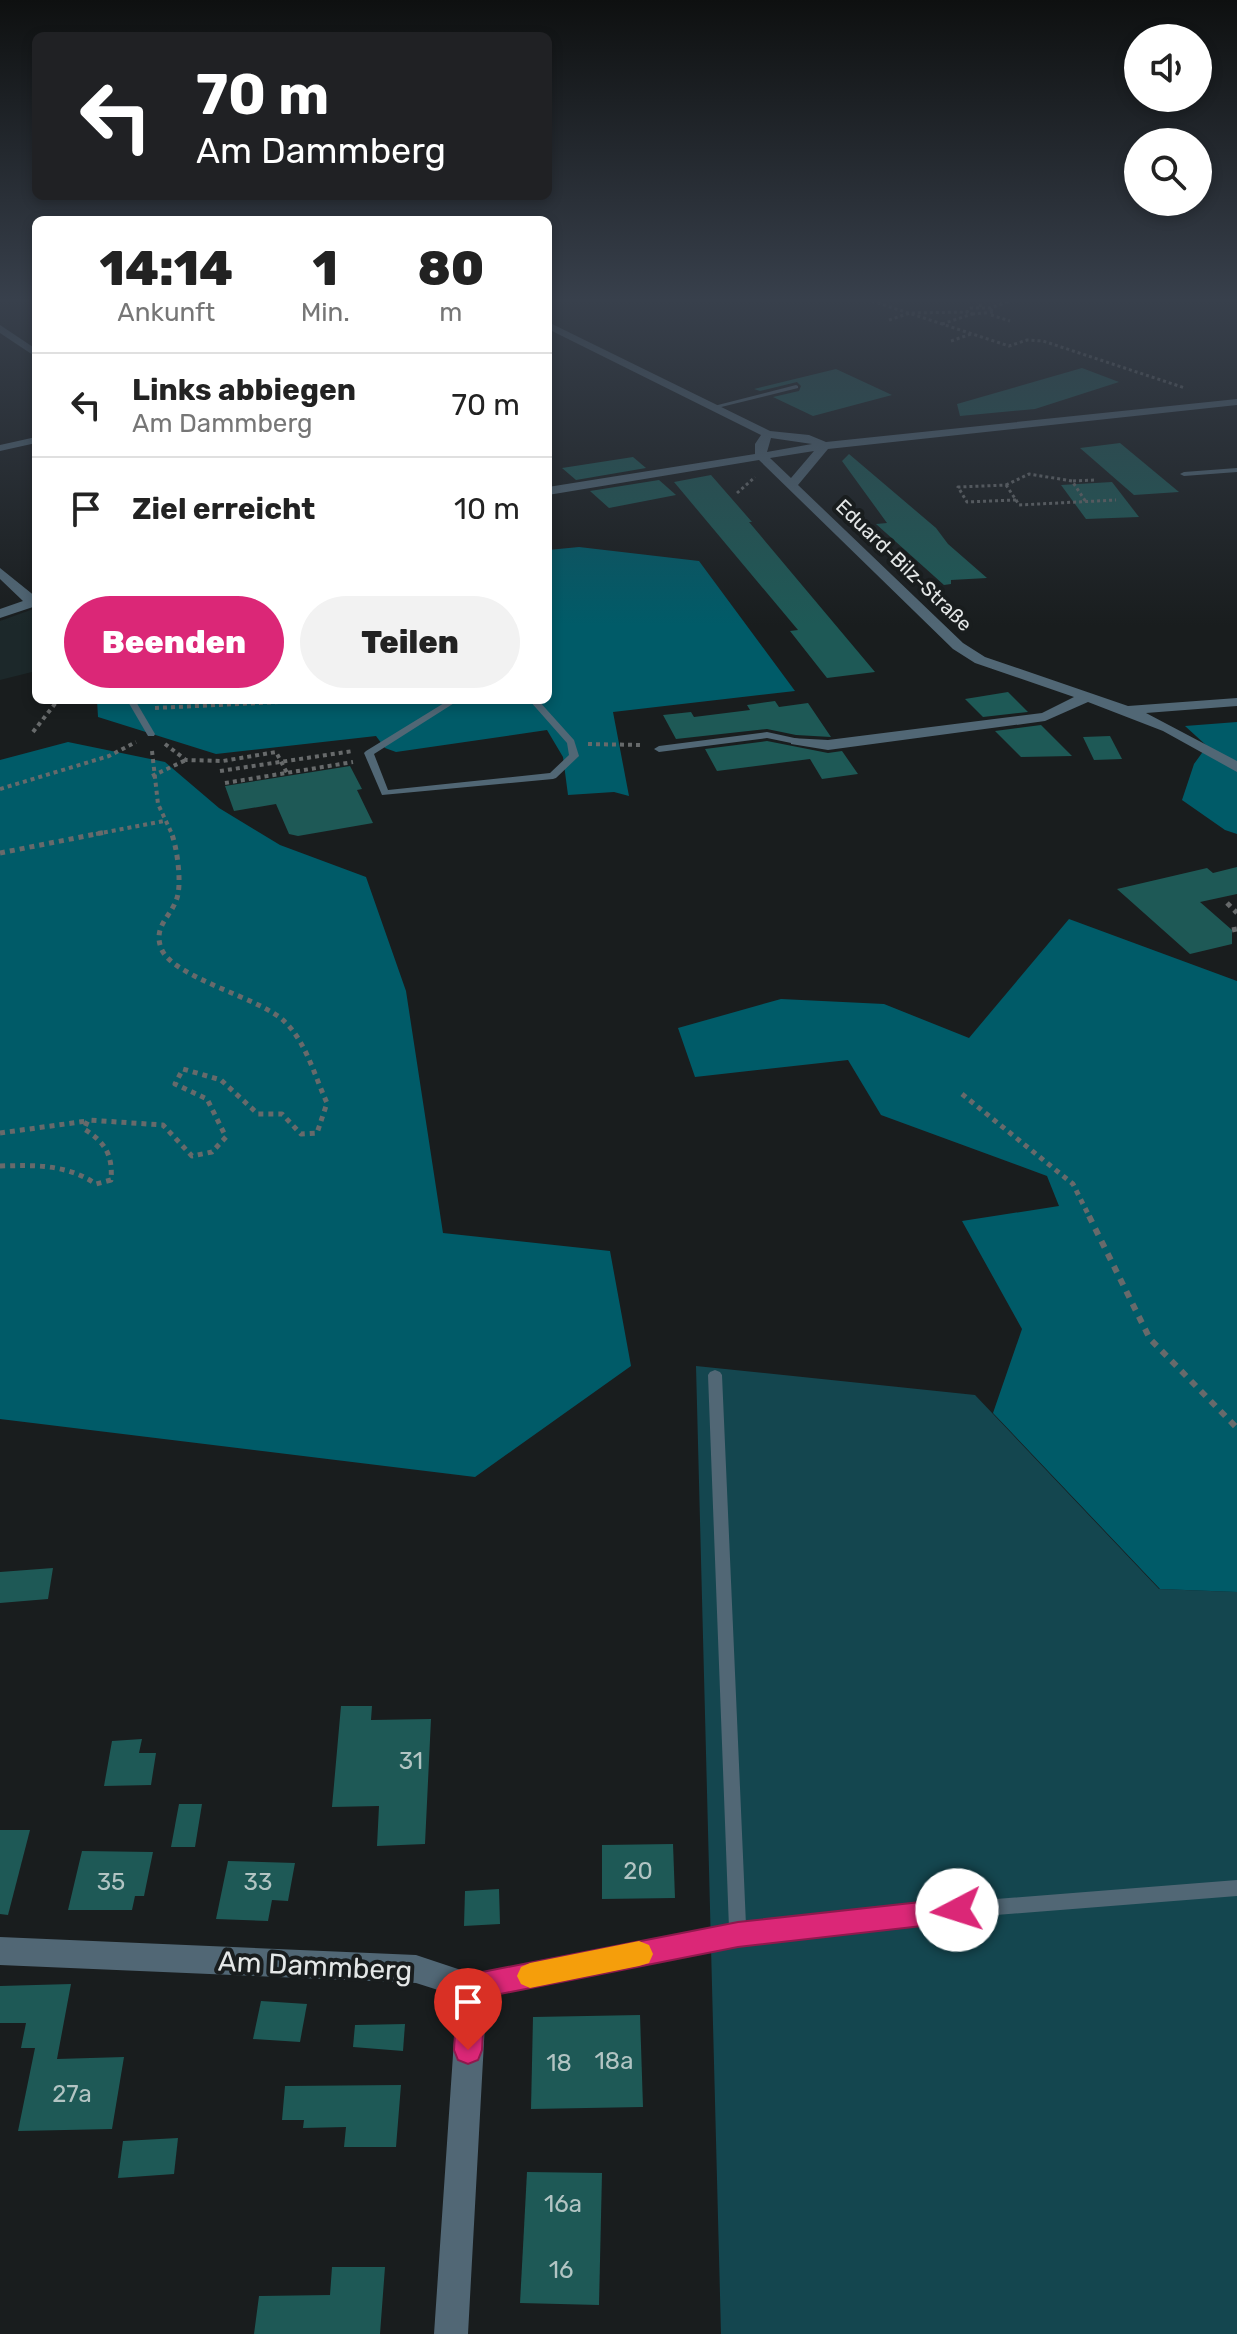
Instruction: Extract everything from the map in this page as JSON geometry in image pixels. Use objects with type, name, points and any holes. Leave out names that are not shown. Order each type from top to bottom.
[{"type":"street","points":[[715,408],[768,434],[809,438],[824,446]]},
{"type":"street","points":[[552,490],[824,446],[1178,408]]},
{"type":"street","points":[[761,456],[761,444],[768,434]]},
{"type":"street","points":[[0,448],[32,441]]},
{"type":"street","points":[[792,485],[824,446]]},
{"type":"street","name":"Eduard-Bilz-Straße","points":[[761,456],[958,646],[980,660],[1126,710],[1168,728],[1237,767]]},
{"type":"street","points":[[0,572],[32,600]]},
{"type":"street","points":[[0,614],[32,603]]},
{"type":"street","points":[[796,741],[828,745],[1045,717],[1084,698]]},
{"type":"street","points":[[1126,710],[1237,702]]},
{"type":"street","name":"Am Dammberg","points":[[0,1951],[416,1969],[472,1987]]},
{"type":"street","points":[[451,2334],[472,1987]]},
{"type":"lane","points":[[1184,474],[1237,470]]},
{"type":"lane","points":[[134,704],[151,734]]},
{"type":"lane","points":[[449,704],[369,753],[385,793],[553,776],[574,756],[571,742],[537,704]]},
{"type":"lane","points":[[659,749],[767,735],[796,741]]},
{"type":"lane","points":[[715,1375],[738,1934]]},
{"type":"lane","points":[[472,1987],[738,1934],[896,1915],[1237,1888]]},
{"type":"path","points":[[1016,500],[967,502],[958,487],[1006,485],[1029,474],[1072,481],[1096,480]]},
{"type":"path","points":[[1072,481],[1086,502]]},
{"type":"path","points":[[1006,485],[1019,505],[1116,500]]},
{"type":"path","points":[[33,732],[55,704]]},
{"type":"path","points":[[138,710],[248,704]]},
{"type":"path","points":[[151,734],[186,760]]},
{"type":"path","points":[[0,1133],[88,1120],[163,1125],[192,1156],[212,1152],[226,1137],[207,1099],[175,1084],[183,1069],[221,1080],[258,1114],[282,1114],[301,1134],[317,1133],[327,1103],[298,1039],[284,1020],[180,967],[161,950],[158,930],[178,897],[177,846],[164,821],[152,776],[151,734]]},
{"type":"path","points":[[0,789],[109,756],[151,734]]},
{"type":"path","points":[[571,742],[596,745],[637,743],[659,749]]},
{"type":"path","points":[[220,771],[358,751],[369,753]]},
{"type":"path","points":[[152,776],[186,760],[223,761],[276,752],[287,773]]},
{"type":"path","points":[[225,783],[357,761],[362,774],[377,772]]},
{"type":"path","points":[[0,853],[164,821]]},
{"type":"path","points":[[1227,903],[1237,913]]},
{"type":"path","points":[[962,1094],[1073,1184],[1150,1339],[1237,1428]]},
{"type":"path","points":[[0,1166],[43,1165],[80,1172],[96,1184],[111,1180],[113,1162],[103,1141],[84,1129],[88,1120]]},
{"type":"shaded area","points":[[579,547],[699,561],[795,691],[613,712],[629,796],[614,792],[568,795],[563,757],[547,730],[396,752],[385,748],[376,736],[216,754],[98,717],[97,704],[552,704],[552,550]]},
{"type":"shaded area","points":[[32,609],[32,672],[0,680],[0,621]]},
{"type":"shaded area","points":[[1237,722],[1237,834],[1225,830],[1182,800],[1194,764],[1207,746],[1185,726]]},
{"type":"shaded area","points":[[68,742],[165,762],[219,808],[280,845],[366,877],[406,991],[443,1233],[610,1251],[631,1366],[475,1477],[0,1419],[0,760]]},
{"type":"shaded area","points":[[1069,919],[1237,981],[1237,1592],[1160,1589],[993,1413],[1022,1329],[962,1221],[1059,1206],[1047,1176],[881,1115],[848,1060],[695,1077],[678,1028],[781,999],[884,1004],[969,1038]]},
{"type":"shaded area","points":[[696,1366],[975,1395],[1159,1589],[1237,1592],[1237,2334],[721,2334]]},
{"type":"building","points":[[796,408],[843,408],[813,416]]},
{"type":"building","points":[[958,408],[1038,408],[1035,409],[960,416]]},
{"type":"building","points":[[1120,443],[1179,492],[1134,495],[1080,448]]},
{"type":"building","points":[[849,454],[936,528],[948,544],[987,578],[951,580],[951,584],[944,585],[876,524],[887,523],[842,461]]},
{"type":"building","points":[[633,457],[646,468],[576,480],[562,468]]},
{"type":"building","points":[[711,475],[875,672],[827,678],[790,631],[798,630],[674,482]]},
{"type":"building","points":[[659,480],[676,495],[609,508],[590,491]]},
{"type":"building","points":[[1112,482],[1139,517],[1086,519],[1061,485]]},
{"type":"building","points":[[1008,692],[1028,712],[983,717],[965,699]]},
{"type":"building","points":[[775,701],[779,707],[808,703],[831,737],[767,729],[676,739],[663,715],[691,712],[694,717],[750,710],[747,705]]},
{"type":"building","points":[[1041,725],[1072,756],[1021,757],[995,731]]},
{"type":"building","points":[[1110,736],[1122,759],[1094,760],[1083,737]]},
{"type":"building","points":[[767,741],[828,753],[842,751],[858,774],[822,779],[810,759],[717,771],[705,749]]},
{"type":"building","points":[[350,766],[362,789],[357,790],[373,823],[298,836],[289,834],[276,804],[234,811],[225,786]]},
{"type":"building","points":[[1237,867],[1237,894],[1200,902],[1232,930],[1232,944],[1190,954],[1117,889],[1207,868],[1213,873]]},
{"type":"building","points":[[53,1568],[48,1599],[0,1603],[0,1572]]},
{"type":"building","points":[[341,1706],[372,1706],[371,1720],[431,1719],[425,1844],[377,1846],[379,1806],[332,1807]]},
{"type":"building","points":[[142,1739],[139,1753],[156,1753],[151,1785],[104,1786],[112,1741]]},
{"type":"building","points":[[179,1804],[202,1804],[195,1847],[171,1847]]},
{"type":"building","points":[[0,1830],[30,1830],[8,1915],[0,1914]]},
{"type":"building","points":[[673,1844],[675,1898],[602,1899],[602,1845]]},
{"type":"building","points":[[82,1851],[153,1852],[144,1896],[135,1896],[132,1910],[68,1910]]},
{"type":"building","points":[[228,1861],[295,1863],[288,1901],[272,1900],[268,1921],[216,1919]]},
{"type":"building","points":[[499,1889],[500,1924],[464,1926],[465,1891]]},
{"type":"building","points":[[71,1984],[57,2059],[124,2057],[112,2129],[18,2131],[35,2048],[21,2048],[26,2023],[0,2023],[0,1986]]},
{"type":"building","points":[[261,2001],[307,2004],[300,2042],[253,2039]]},
{"type":"building","points":[[640,2015],[643,2107],[531,2109],[533,2017]]},
{"type":"building","points":[[405,2024],[403,2051],[353,2047],[355,2025]]},
{"type":"building","points":[[401,2085],[396,2147],[344,2147],[346,2127],[303,2128],[304,2120],[282,2120],[285,2086]]},
{"type":"building","points":[[178,2138],[174,2174],[118,2178],[123,2141]]},
{"type":"building","points":[[527,2172],[602,2173],[599,2305],[520,2303]]},
{"type":"building","points":[[332,2267],[385,2267],[380,2334],[254,2334],[259,2296],[330,2295]]},
{"type":"slow traffic","points":[[530,1976],[639,1954]]},
{"type":"route","points":[[468,2050],[472,1987],[738,1934],[957,1910]]}]
